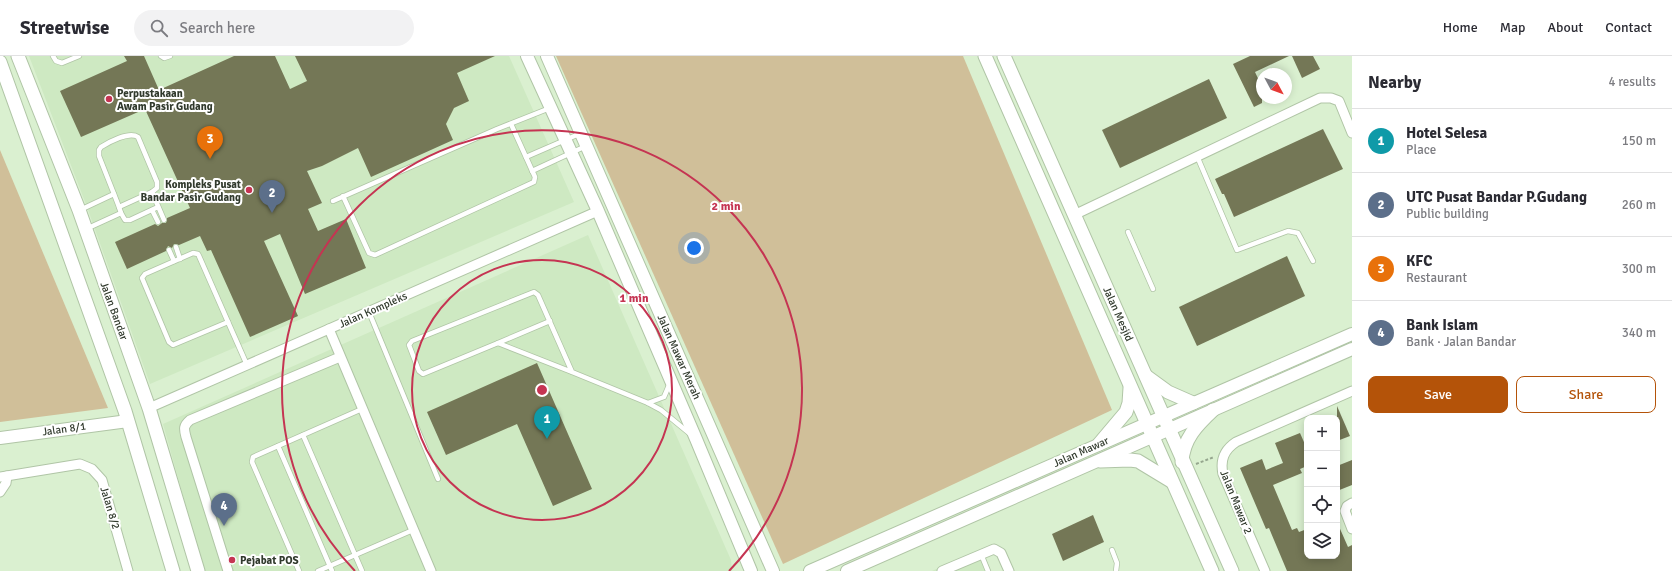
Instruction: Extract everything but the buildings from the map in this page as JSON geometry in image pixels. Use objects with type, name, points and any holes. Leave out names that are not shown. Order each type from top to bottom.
[{"type":"main road","name":"Jalan Bandar","points":[[18,56],[79,210],[149,408],[198,571]]},
{"type":"main road","name":"Jalan Mesjid","points":[[985,56],[1212,571]]},
{"type":"main road","name":"Jalan Mesjid","points":[[1004,56],[1168,430],[1232,571]]},
{"type":"main road","name":"Jalan Bandar","points":[[0,62],[128,421],[173,571]]},
{"type":"main road","points":[[1099,444],[1126,412],[1129,403],[1130,388],[1124,372]]},
{"type":"main road","points":[[1144,375],[1168,392],[1193,403]]},
{"type":"main road","points":[[1184,465],[1183,452],[1187,440],[1197,424],[1213,410]]},
{"type":"main road","points":[[1100,461],[1138,461],[1172,480]]},
{"type":"street","name":"Jalan Mawar Merah","points":[[527,56],[598,211],[751,571]]},
{"type":"street","name":"Jalan Mawar Merah","points":[[546,56],[773,571]]},
{"type":"street","points":[[1074,214],[1320,98],[1330,98],[1339,101],[1352,133]]},
{"type":"street","name":"Jalan Kompleks","points":[[149,408],[598,211]]},
{"type":"street","points":[[329,329],[431,571]]},
{"type":"street","name":"Jalan Mawar","points":[[810,571],[1352,334]]},
{"type":"street","name":"Jalan Mawar","points":[[847,571],[1352,349]]},
{"type":"street","points":[[228,571],[186,437],[184,428],[185,424],[190,420],[340,357]]},
{"type":"street","points":[[1225,452],[1236,442],[1352,391]]},
{"type":"street","name":"Jalan 8/1","points":[[0,438],[128,421]]},
{"type":"street","name":"Jalan Mawar 2","points":[[1225,452],[1222,460],[1223,474],[1265,571]]},
{"type":"street","name":"Jalan 8/2","points":[[3,476],[80,464],[92,469],[102,480],[128,571]]},
{"type":"street","points":[[0,492],[6,483],[3,476]]},
{"type":"street","points":[[1352,503],[1347,506],[1345,511],[1352,529]]},
{"type":"street","points":[[942,571],[991,550],[997,550],[1001,553],[1009,571]]},
{"type":"lane","points":[[53,56],[56,60],[62,63],[79,56]]},
{"type":"lane","points":[[161,56],[164,58],[170,56]]},
{"type":"lane","points":[[333,201],[550,108]]},
{"type":"lane","points":[[344,196],[370,255],[375,255],[532,184],[535,180],[532,170],[511,124]]},
{"type":"lane","points":[[119,207],[152,192],[157,188],[157,182],[139,139],[132,134],[103,146],[99,150],[99,156],[121,213],[125,220],[158,207]]},
{"type":"lane","points":[[526,157],[581,134]]},
{"type":"lane","points":[[532,170],[586,146]]},
{"type":"lane","points":[[1197,156],[1237,250],[1288,231],[1298,234],[1313,262]]},
{"type":"lane","points":[[152,192],[164,220]]},
{"type":"lane","points":[[79,210],[114,194]]},
{"type":"lane","points":[[152,210],[158,222]]},
{"type":"lane","points":[[85,229],[121,213]]},
{"type":"lane","points":[[1128,232],[1154,289]]},
{"type":"lane","points":[[176,247],[180,259]]},
{"type":"lane","points":[[170,250],[174,261]]},
{"type":"lane","points":[[228,322],[173,345],[169,342],[142,278],[145,274],[174,261],[193,253],[198,254],[247,365]]},
{"type":"lane","points":[[550,321],[423,374],[419,371],[409,345],[412,341],[534,292],[538,295],[550,321],[572,372]]},
{"type":"lane","points":[[368,312],[438,479]]},
{"type":"lane","points":[[498,343],[648,403],[672,418],[696,439]]},
{"type":"lane","points":[[648,403],[664,397],[670,380]]},
{"type":"lane","points":[[299,571],[252,462],[253,457],[362,409]]},
{"type":"lane","points":[[304,435],[362,571]]},
{"type":"lane","points":[[278,446],[330,569]]},
{"type":"lane","points":[[318,571],[330,569],[355,555],[414,530]]},
{"type":"lane","points":[[1112,550],[1117,563],[1116,571]]},
{"type":"lane","points":[[981,554],[988,571]]},
{"type":"path","points":[[1184,465],[1225,452]]},
{"type":"shaded area","points":[[29,56],[509,56],[574,202],[150,384],[87,207]]},
{"type":"shaded area","points":[[556,56],[963,56],[1112,410],[783,564]]},
{"type":"shaded area","points":[[0,150],[108,408],[0,422]]},
{"type":"shaded area","points":[[588,235],[731,560],[732,571],[204,571],[163,424]]},
{"type":"shaded area","points":[[981,549],[991,571],[932,571]]},
{"type":"place","name":"Perpustakaan Awam Pasir Gudang","points":[[109,99]]},
{"type":"place","name":"KFC","points":[[210,159]]},
{"type":"place","name":"Kompleks Pusat Bandar Pasir Gudang","points":[[249,190]]},
{"type":"place","name":"UTC Pusat Bandar P.Gudang","points":[[272,213]]},
{"type":"place","name":"Hotel Selesa","points":[[547,439]]},
{"type":"place","name":"Bank Islam","points":[[224,526]]},
{"type":"place","name":"Pejabat POS","points":[[232,560]]}]
